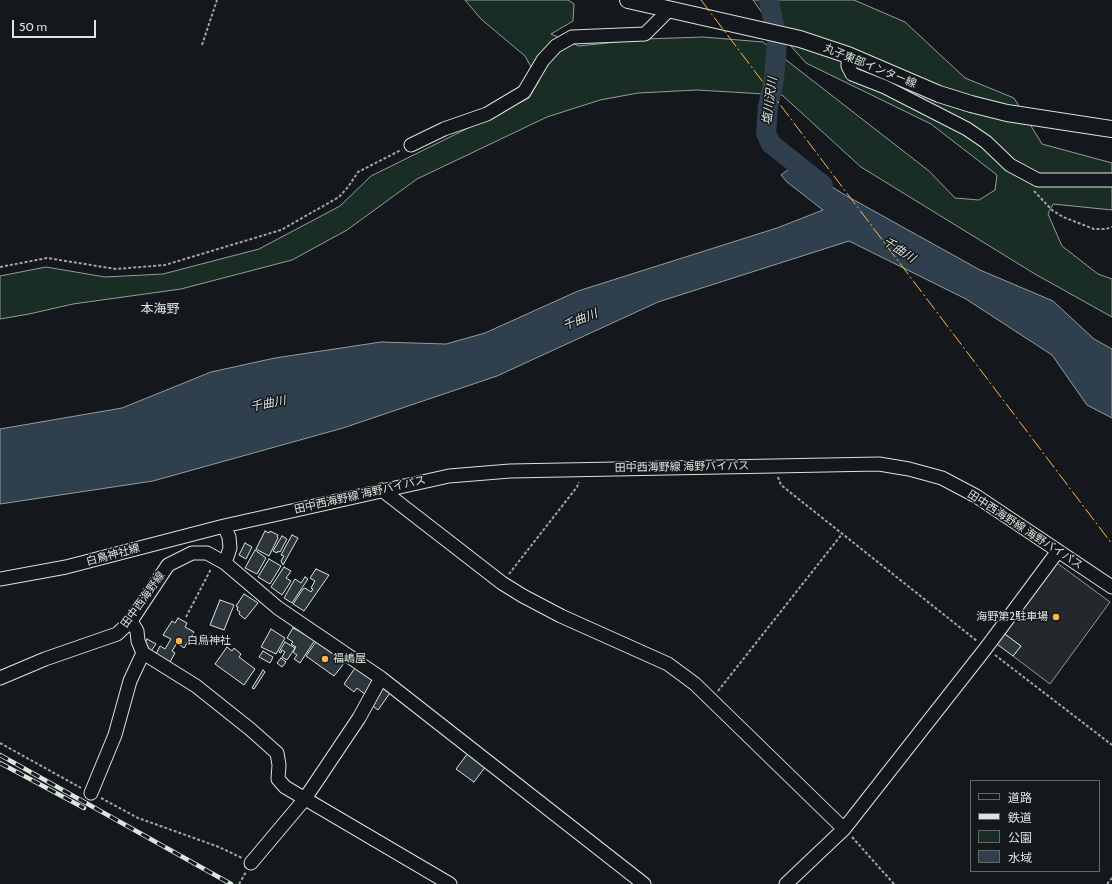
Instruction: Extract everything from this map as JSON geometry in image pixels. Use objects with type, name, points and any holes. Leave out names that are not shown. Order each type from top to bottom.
[{"type":"main road","name":"丸子東部インター線","points":[[628,0],[800,39],[848,56],[939,94],[971,104],[1007,113],[1112,129]]},
{"type":"street","points":[[411,145],[444,129],[487,114],[524,92],[543,60],[556,46],[572,37],[645,34],[669,10]]},
{"type":"street","points":[[848,56],[848,66],[852,74],[898,93],[967,130],[986,142],[1010,165],[1038,180],[1112,180]]},
{"type":"street","name":"田中西海野線 海野バイパス","points":[[224,526],[382,490],[469,473],[581,469],[879,464],[909,469],[942,478],[976,496],[1112,587]]},
{"type":"street","points":[[382,490],[502,583],[523,596],[561,616],[668,664],[695,684],[844,829]]},
{"type":"street","points":[[224,526],[229,537],[230,548],[221,560],[278,608],[381,678],[644,884]]},
{"type":"street","name":"白鳥神社線","points":[[0,579],[66,567],[224,526]]},
{"type":"street","points":[[786,884],[844,829],[986,648],[1058,551]]},
{"type":"street","name":"田中西海野線","points":[[0,678],[45,659],[117,634],[131,621],[168,565],[192,553],[207,553],[221,560]]},
{"type":"street","points":[[131,621],[137,630],[138,641],[143,653],[196,686],[277,753],[279,766],[278,779],[285,787],[304,800],[450,884]]},
{"type":"street","points":[[91,794],[115,735],[130,681],[143,653]]},
{"type":"street","points":[[251,863],[304,800],[359,718],[381,678]]},
{"type":"path","points":[[202,45],[218,0]]},
{"type":"path","points":[[0,267],[47,258],[116,269],[165,265],[281,230],[339,197],[358,172],[411,145]]},
{"type":"path","points":[[1033,190],[1052,210],[1064,218],[1094,229],[1106,229],[1112,227]]},
{"type":"path","points":[[774,466],[781,485],[986,648],[1112,745]]},
{"type":"path","points":[[502,583],[577,487],[581,469]]},
{"type":"path","points":[[711,700],[842,534]]},
{"type":"path","points":[[186,617],[221,560]]},
{"type":"path","points":[[0,742],[91,794],[138,818],[219,847],[251,863]]},
{"type":"path","points":[[844,829],[894,884]]},
{"type":"path","points":[[1107,884],[1112,878]]},
{"type":"green space","points":[[465,0],[568,0],[574,4],[573,21],[551,34],[579,46],[644,39],[703,37],[763,42],[929,171],[955,198],[979,200],[995,190],[997,175],[931,124],[806,63],[765,17],[753,0],[854,0],[905,22],[965,78],[1014,98],[1042,144],[1112,163],[1112,210],[1053,204],[1048,214],[1062,246],[1098,274],[1112,279],[1112,317],[1035,274],[861,167],[782,95],[697,90],[638,93],[600,100],[547,117],[417,179],[347,230],[292,260],[181,289],[73,304],[0,319],[0,276],[46,267],[105,277],[163,274],[259,249],[340,206],[371,176],[529,98],[539,81],[525,56],[481,19]]},
{"type":"shaded area","name":"海野第2駐車場","points":[[1053,560],[1110,602],[1050,684],[1013,656],[1021,646],[1002,632]]},
{"type":"water","name":"千曲川","points":[[795,164],[845,195],[980,270],[1053,301],[1094,339],[1112,349],[1112,418],[1087,405],[1052,355],[966,299],[849,241],[658,302],[497,376],[343,428],[153,481],[0,504],[0,429],[122,408],[211,372],[275,358],[381,342],[446,344],[485,333],[578,291],[777,228],[823,210],[787,182],[781,175]]},
{"type":"building","points":[[265,531],[269,533],[270,531],[278,535],[269,556],[256,549]]},
{"type":"building","points":[[292,535],[298,538],[283,565],[281,561],[284,556],[281,555]]},
{"type":"building","points":[[282,536],[287,539],[280,552],[278,551],[277,553],[273,551]]},
{"type":"building","points":[[245,543],[252,547],[246,559],[239,555]]},
{"type":"building","points":[[255,550],[266,558],[257,574],[245,568]]},
{"type":"building","points":[[269,559],[281,566],[270,584],[258,577]]},
{"type":"building","points":[[284,567],[291,571],[286,578],[291,581],[282,595],[271,587]]},
{"type":"building","points":[[316,569],[329,575],[304,611],[293,604],[303,589],[305,588],[311,592],[313,589],[311,588],[315,581],[310,578]]},
{"type":"building","points":[[305,577],[308,579],[292,603],[284,598],[295,579],[301,583]]},
{"type":"building","points":[[244,594],[258,603],[245,619],[239,614],[240,612],[237,610],[238,607],[236,606]]},
{"type":"building","points":[[220,600],[234,605],[224,630],[210,625]]},
{"type":"building","name":"白鳥神社","points":[[178,618],[187,623],[185,627],[194,632],[184,648],[177,643],[172,651],[175,653],[170,662],[156,654],[160,646],[165,649],[171,639],[163,635],[172,621],[175,623]]},
{"type":"building","points":[[293,628],[315,640],[300,663],[294,659],[297,655],[293,652],[296,647],[291,644],[293,642],[287,638]]},
{"type":"building","points":[[271,629],[285,638],[276,654],[261,647]]},
{"type":"building","points":[[1002,632],[1021,646],[1013,656],[994,642]]},
{"type":"building","points":[[147,639],[156,644],[151,651],[143,646]]},
{"type":"building","points":[[285,642],[295,648],[287,660],[282,657],[285,652],[282,650],[281,653],[279,652]]},
{"type":"building","name":"福嶋屋","points":[[316,642],[345,662],[334,676],[306,656]]},
{"type":"building","points":[[227,647],[232,651],[234,648],[241,654],[239,657],[255,669],[244,685],[215,664]]},
{"type":"building","points":[[263,651],[273,657],[270,663],[259,657]]},
{"type":"building","points":[[281,658],[286,662],[282,667],[277,663]]},
{"type":"building","points":[[355,668],[375,682],[366,695],[357,688],[354,692],[344,684]]},
{"type":"building","points":[[263,670],[265,672],[254,689],[252,688]]},
{"type":"building","points":[[381,686],[390,693],[378,710],[369,703]]},
{"type":"building","points":[[468,753],[486,766],[474,782],[456,769]]},
{"type":"waterway","name":"塩川沢川","points":[[769,0],[777,40],[774,80],[768,106],[766,133],[771,144],[823,185]]},
{"type":"railway","points":[[0,755],[231,884]]},
{"type":"railway","points":[[0,763],[84,808]]},
{"type":"power","points":[[701,0],[1112,544]]},
{"type":"place","name":"海野第2駐車場","points":[[1056,617]]},
{"type":"place","name":"白鳥神社","points":[[179,641]]},
{"type":"place","name":"福嶋屋","points":[[325,659]]},
{"type":"district","name":"本海野","points":[[160,309]]}]
